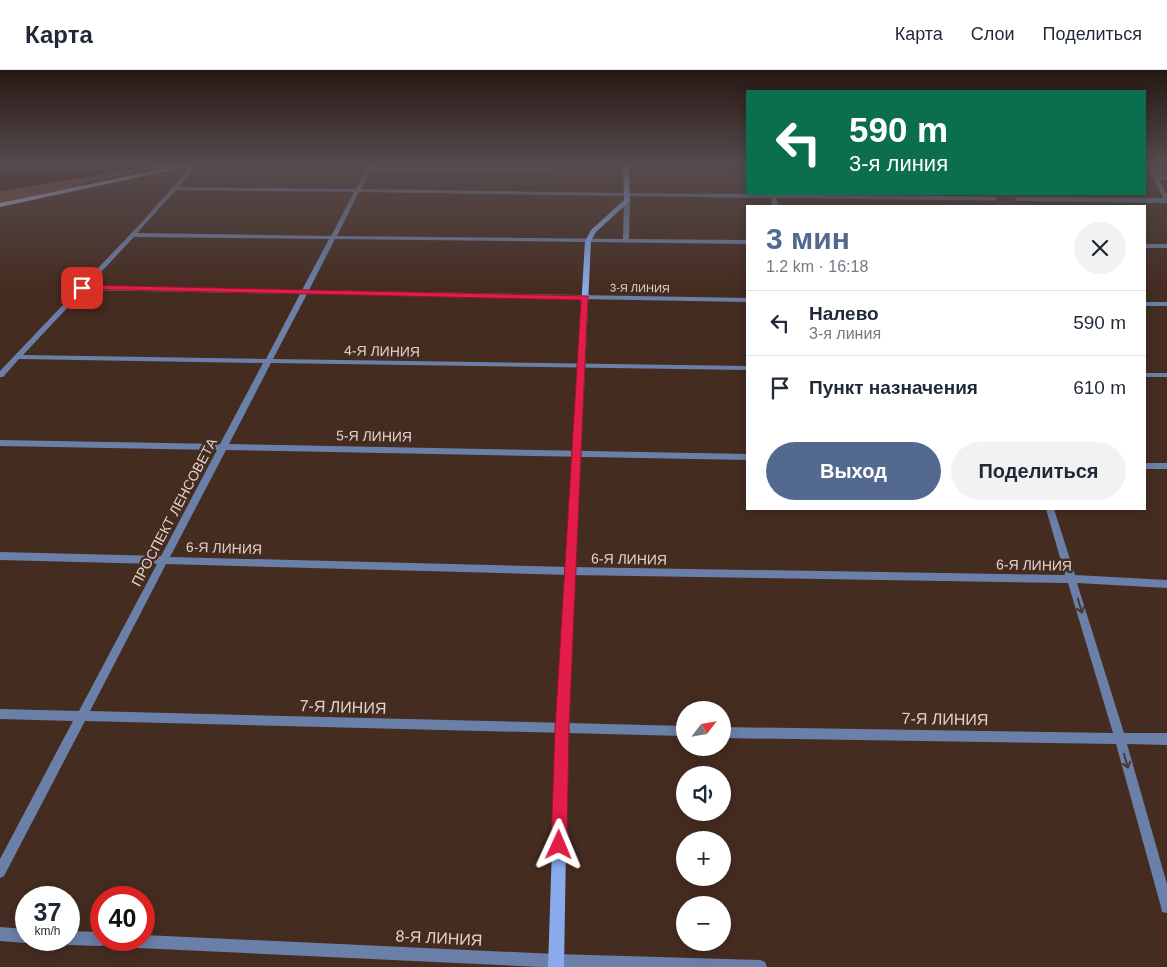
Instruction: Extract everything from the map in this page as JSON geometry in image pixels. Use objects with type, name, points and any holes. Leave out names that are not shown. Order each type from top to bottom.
[{"type":"street","points":[[0,375],[157,207]]},
{"type":"street","name":"ПРОСПЕКТ ЛЕНСОВЕТА","points":[[0,872],[349,207]]},
{"type":"street","points":[[556,964],[562,729],[588,241],[593,231],[618,207]]},
{"type":"street","points":[[626,241],[627,207]]},
{"type":"street","points":[[132,235],[746,242]]},
{"type":"street","points":[[1146,246],[1167,246]]},
{"type":"street","name":"3-Я ЛИНИЯ","points":[[82,288],[746,300]]},
{"type":"street","points":[[1146,304],[1167,304]]},
{"type":"street","name":"4-Я ЛИНИЯ","points":[[17,357],[746,368]]},
{"type":"street","points":[[1146,374],[1167,375]]},
{"type":"street","name":"5-Я ЛИНИЯ","points":[[0,444],[746,457]]},
{"type":"street","points":[[1146,466],[1167,466]]},
{"type":"street","points":[[1050,510],[1120,738],[1167,907]]},
{"type":"street","name":"6-Я ЛИНИЯ","points":[[0,556],[570,571],[1072,579],[1167,584]]},
{"type":"street","name":"7-Я ЛИНИЯ","points":[[0,714],[676,731]]},
{"type":"street","name":"7-Я ЛИНИЯ","points":[[731,732],[1167,739]]},
{"type":"street","points":[[0,934],[15,935]]},
{"type":"street","name":"8-Я ЛИНИЯ","points":[[155,942],[556,964],[760,967]]},
{"type":"route","points":[[82,288],[585,298],[562,729],[559,845]]}]
